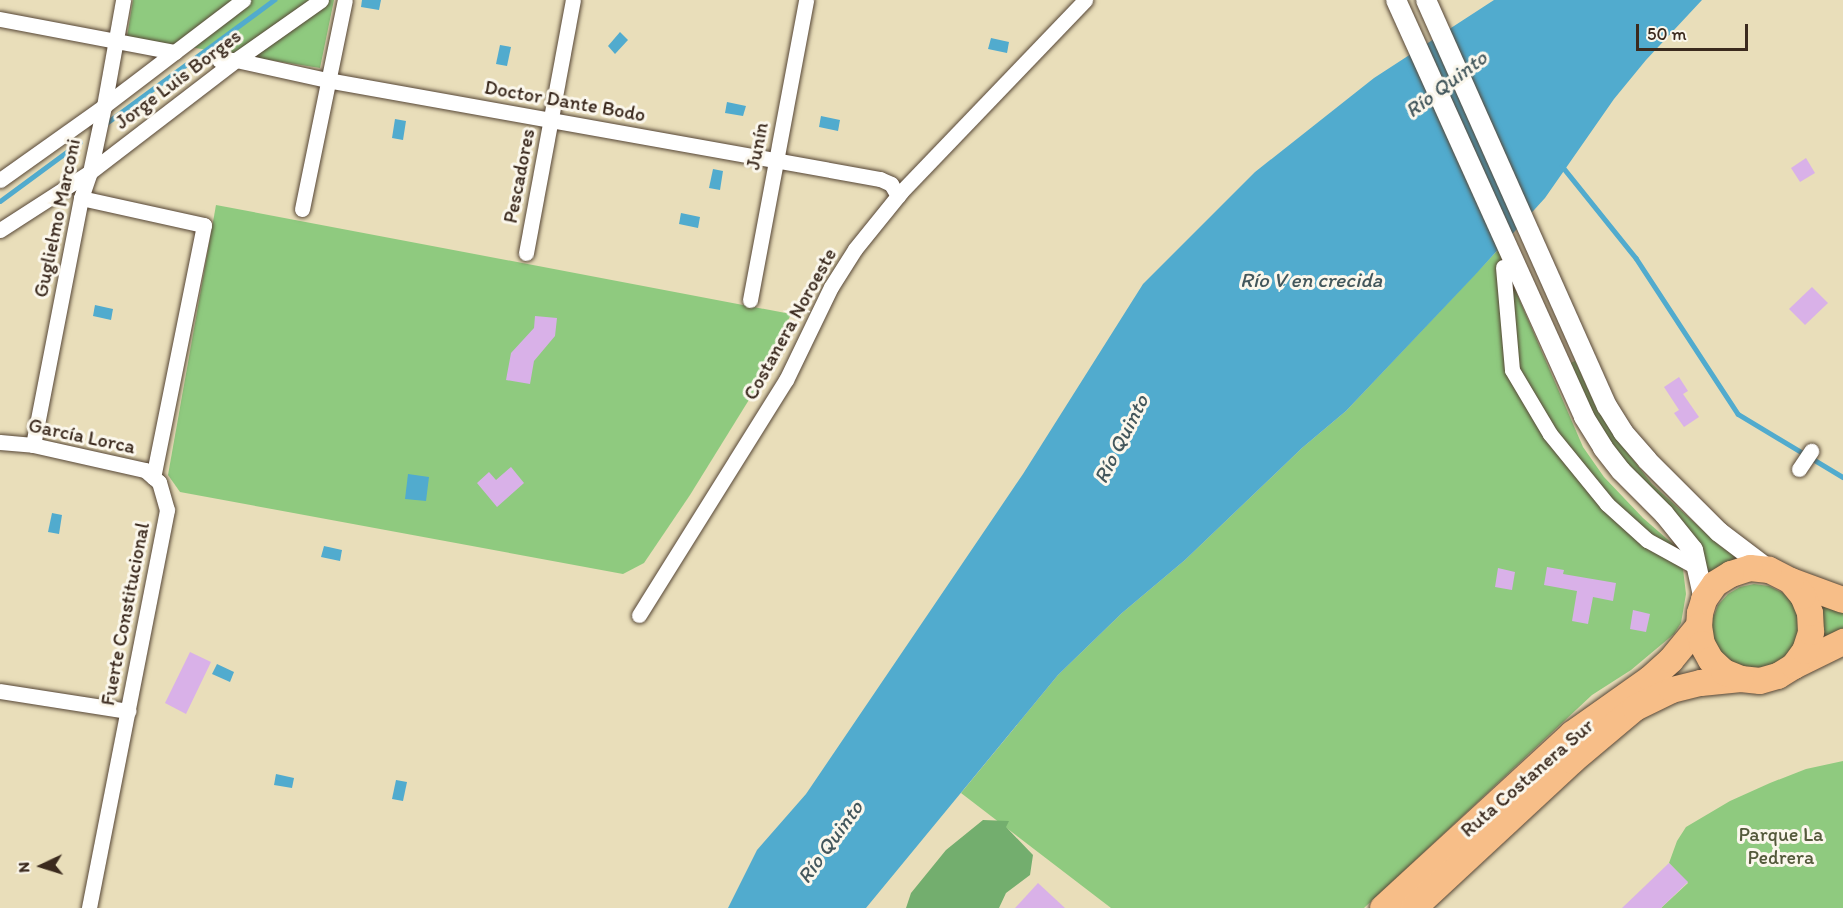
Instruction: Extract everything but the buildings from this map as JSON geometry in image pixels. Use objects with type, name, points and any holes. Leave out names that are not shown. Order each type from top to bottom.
[{"type":"main road","points":[[1704,600],[1715,584],[1731,573],[1750,568],[1780,576],[1843,600]]},
{"type":"main road","points":[[1780,576],[1803,596],[1810,613],[1811,632],[1805,651],[1794,666]]},
{"type":"main road","name":"Ruta Costanera Sur","points":[[1704,600],[1699,626],[1702,644],[1711,660],[1724,672],[1741,680]]},
{"type":"main road","name":"Ruta Costanera Sur","points":[[1383,908],[1572,734],[1650,679],[1671,660],[1699,626]]},
{"type":"main road","name":"Ruta Costanera Sur","points":[[1414,908],[1572,761],[1635,708],[1672,690],[1701,683],[1760,681],[1778,676],[1843,642]]},
{"type":"street","name":"Guglielmo Marconi","points":[[33,445],[81,198],[90,171],[104,106],[123,0]]},
{"type":"street","name":"Jorge Luis Borges","points":[[0,180],[104,106],[243,0]]},
{"type":"street","name":"Jorge Luis Borges","points":[[0,230],[90,171],[236,60],[321,0]]},
{"type":"street","points":[[302,209],[345,0]]},
{"type":"street","name":"Pescadores","points":[[526,254],[573,0]]},
{"type":"street","name":"Junín","points":[[750,300],[806,0]]},
{"type":"street","name":"Costanera Noroeste","points":[[639,615],[786,380],[831,287],[855,249],[898,196],[1085,0]]},
{"type":"street","points":[[1396,0],[1558,363],[1603,448],[1693,550],[1704,600]]},
{"type":"street","points":[[1426,0],[1606,406],[1623,432],[1647,460],[1719,532],[1780,576]]},
{"type":"street","points":[[0,19],[175,52]]},
{"type":"street","name":"Doctor Dante Bodo","points":[[219,60],[236,60],[327,80],[880,179],[891,184],[898,196]]},
{"type":"street","points":[[81,198],[204,225],[153,477]]},
{"type":"street","points":[[1503,267],[1512,370],[1550,434],[1607,504],[1639,533],[1698,568]]},
{"type":"street","name":"García Lorca","points":[[0,442],[33,445],[145,470],[153,477]]},
{"type":"street","points":[[1799,469],[1811,451]]},
{"type":"street","name":"Fuerte Constitucional","points":[[89,908],[167,510],[159,482],[153,477]]},
{"type":"street","points":[[0,692],[128,711]]},
{"type":"green space","points":[[133,0],[334,0],[320,68],[127,37]]},
{"type":"green space","points":[[216,205],[791,314],[760,382],[690,495],[644,563],[623,574],[180,492],[168,475]]},
{"type":"green space","points":[[1498,250],[1583,447],[1604,477],[1643,518],[1674,545],[1683,569],[1686,594],[1681,623],[1674,634],[1631,670],[1592,695],[1364,908],[1111,908],[961,793],[1058,675],[1122,613],[1185,560],[1302,448],[1346,411]]},
{"type":"green space","points":[[1575,361],[1596,407],[1613,434],[1652,484],[1719,545],[1746,565],[1707,585],[1623,468],[1566,365]]},
{"type":"green space","points":[[1754,584],[1769,586],[1783,593],[1794,604],[1800,619],[1797,649],[1775,671],[1732,668],[1714,646],[1711,632],[1718,605],[1728,594],[1740,587]]},
{"type":"green space","points":[[1817,601],[1843,610],[1843,639],[1823,647],[1824,627]]},
{"type":"green space","name":"Parque La Pedrera","points":[[1843,761],[1843,908],[1661,908],[1688,883],[1669,863],[1677,841],[1686,827],[1730,801],[1770,783],[1806,769]]},
{"type":"green space","points":[[983,820],[1009,821],[1006,827],[1033,855],[1030,875],[1006,893],[999,908],[906,908],[911,893],[946,850]]},
{"type":"water","points":[[362,0],[381,0],[379,10],[361,7]]},
{"type":"water","name":"Río V en crecida","points":[[1494,0],[1702,0],[1646,60],[1614,99],[1545,198],[1475,275],[1346,411],[1302,448],[1185,560],[1122,613],[1058,675],[866,908],[728,908],[757,850],[806,794],[1023,474],[1143,284],[1255,172],[1374,78]]},
{"type":"water","points":[[620,32],[628,40],[615,54],[608,46]]},
{"type":"water","points":[[991,38],[1009,42],[1007,53],[988,49]]},
{"type":"water","points":[[500,45],[511,47],[507,66],[496,64]]},
{"type":"water","points":[[727,102],[746,106],[743,116],[725,113]]},
{"type":"water","points":[[821,116],[840,120],[838,131],[819,127]]},
{"type":"water","points":[[395,119],[406,121],[403,140],[392,138]]},
{"type":"water","points":[[713,169],[723,171],[720,190],[709,188]]},
{"type":"water","points":[[681,213],[700,217],[698,228],[679,224]]},
{"type":"water","points":[[95,305],[113,309],[111,320],[93,316]]},
{"type":"water","points":[[408,474],[429,477],[426,501],[405,499]]},
{"type":"water","points":[[52,513],[62,515],[59,534],[48,532]]},
{"type":"water","points":[[324,546],[342,550],[340,561],[321,557]]},
{"type":"water","points":[[217,664],[234,672],[230,682],[212,674]]},
{"type":"water","points":[[276,774],[294,778],[292,788],[274,785]]},
{"type":"water","points":[[396,780],[407,782],[403,801],[392,799]]},
{"type":"waterway","points":[[105,124],[274,0]]},
{"type":"waterway","points":[[0,201],[80,142]]},
{"type":"waterway","points":[[1562,166],[1636,258],[1738,414],[1843,477]]},
{"type":"water label","name":"Río Quinto","points":[[1446,84]]},
{"type":"water label","name":"Río Quinto","points":[[1121,439]]},
{"type":"water label","name":"Río Quinto","points":[[830,842]]}]
